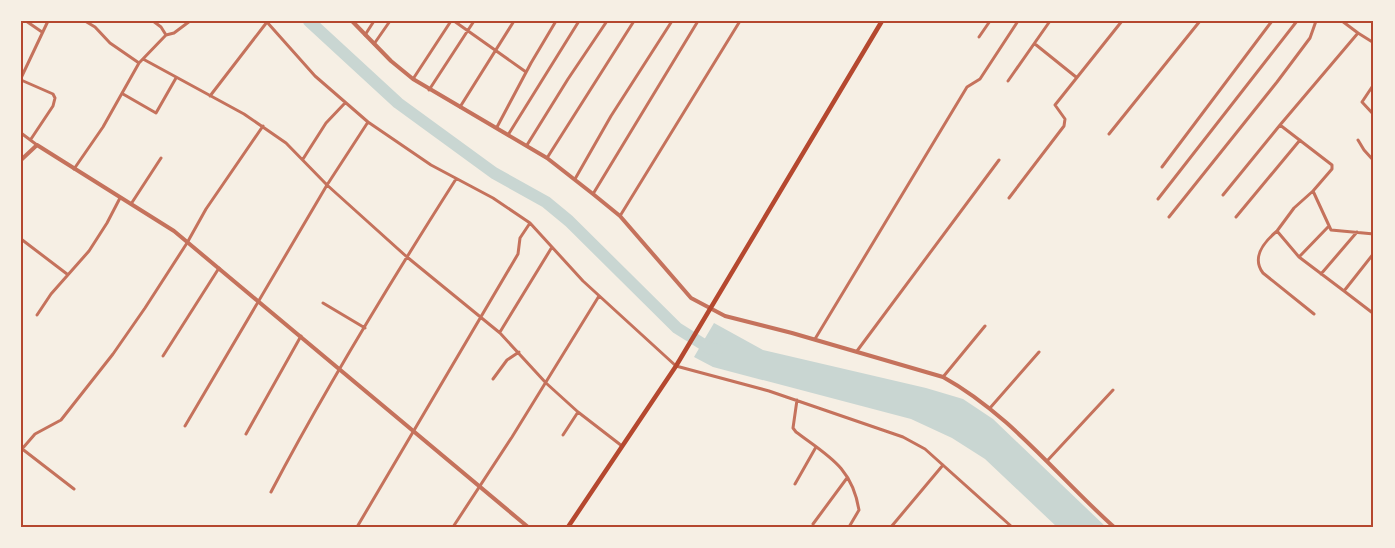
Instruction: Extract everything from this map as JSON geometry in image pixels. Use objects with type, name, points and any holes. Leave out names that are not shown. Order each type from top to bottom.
[{"type":"main road","points":[[568,527],[708,314],[882,21]]},
{"type":"street","points":[[26,21],[42,32]]},
{"type":"street","points":[[31,139],[53,106],[55,98],[53,94],[21,79],[48,21]]},
{"type":"street","points":[[86,21],[110,43],[139,63]]},
{"type":"street","points":[[153,21],[166,35]]},
{"type":"street","points":[[74,170],[123,94],[139,63],[166,35],[174,33],[190,21]]},
{"type":"street","points":[[352,21],[391,61],[413,79],[547,158],[620,216],[685,293],[725,316],[944,377],[990,408],[1114,527]]},
{"type":"street","points":[[365,35],[374,21]]},
{"type":"street","points":[[374,44],[390,21]]},
{"type":"street","points":[[413,79],[453,21],[526,72]]},
{"type":"street","points":[[429,90],[474,21]]},
{"type":"street","points":[[460,107],[514,21]]},
{"type":"street","points":[[497,127],[556,21]]},
{"type":"street","points":[[508,135],[579,21]]},
{"type":"street","points":[[527,146],[607,21]]},
{"type":"street","points":[[547,158],[634,21]]},
{"type":"street","points":[[574,179],[672,21]]},
{"type":"street","points":[[593,194],[698,21]]},
{"type":"street","points":[[620,216],[740,21]]},
{"type":"street","points":[[979,37],[990,21]]},
{"type":"street","points":[[815,340],[967,87],[980,79],[1018,21]]},
{"type":"street","points":[[1008,81],[1050,21]]},
{"type":"street","points":[[1009,198],[1064,126],[1065,119],[1054,105],[1122,21]]},
{"type":"street","points":[[1108,134],[1200,21]]},
{"type":"street","points":[[1162,167],[1272,21]]},
{"type":"street","points":[[1158,199],[1297,21]]},
{"type":"street","points":[[1169,217],[1284,74],[1310,38],[1316,21]]},
{"type":"street","points":[[1342,21],[1374,43]]},
{"type":"street","points":[[210,96],[266,22],[315,76],[368,122],[412,153],[493,198],[530,223],[599,296],[677,363],[797,400],[903,437],[925,449],[1012,527]]},
{"type":"street","points":[[1223,195],[1358,33]]},
{"type":"street","points":[[1035,44],[1076,77]]},
{"type":"street","points":[[143,59],[263,126],[303,159],[327,185],[407,256],[500,333],[546,383],[578,412],[622,446]]},
{"type":"street","points":[[123,94],[156,113],[176,78]]},
{"type":"street","points":[[1374,84],[1362,101],[1374,115]]},
{"type":"street","points":[[303,159],[326,123],[345,103]]},
{"type":"street","points":[[185,426],[327,185],[368,122]]},
{"type":"street","points":[[1280,124],[1332,165],[1332,169],[1294,208],[1260,249],[1259,267],[1263,273],[1314,314]]},
{"type":"street","points":[[74,489],[21,448],[35,434],[54,425],[70,409],[127,335],[187,243],[206,209],[263,126]]},
{"type":"street","points":[[21,133],[74,170],[166,225],[528,527]]},
{"type":"street","points":[[1236,217],[1300,140]]},
{"type":"street","points":[[1358,140],[1374,161]]},
{"type":"street","points":[[21,160],[37,145]]},
{"type":"street","points":[[131,205],[160,158]]},
{"type":"street","points":[[857,351],[999,160]]},
{"type":"street","points":[[271,492],[299,438],[407,256],[456,179]]},
{"type":"street","points":[[1313,191],[1328,227],[1333,230],[1374,234]]},
{"type":"street","points":[[37,315],[67,274],[89,251],[120,198]]},
{"type":"street","points":[[357,527],[369,503],[518,254],[520,238],[530,223]]},
{"type":"street","points":[[1299,257],[1328,227]]},
{"type":"street","points":[[1277,231],[1299,257],[1374,314]]},
{"type":"street","points":[[1321,274],[1357,232]]},
{"type":"street","points":[[21,239],[67,274]]},
{"type":"street","points":[[500,333],[552,247]]},
{"type":"street","points":[[1344,291],[1374,253]]},
{"type":"street","points":[[163,356],[219,268]]},
{"type":"street","points":[[453,527],[599,296]]},
{"type":"street","points":[[323,303],[365,328]]},
{"type":"street","points":[[944,377],[985,326]]},
{"type":"street","points":[[246,434],[301,336]]},
{"type":"street","points":[[990,408],[1039,352]]},
{"type":"street","points":[[493,379],[507,360],[517,353]]},
{"type":"street","points":[[1046,462],[1113,390]]},
{"type":"street","points":[[797,400],[793,428],[840,465],[848,478],[859,510],[849,527]]},
{"type":"street","points":[[563,435],[578,412]]},
{"type":"street","points":[[795,484],[816,447]]},
{"type":"street","points":[[891,527],[943,465]]},
{"type":"street","points":[[813,524],[848,478]]},
{"type":"shaded area","points":[[714,323],[763,350],[926,388],[963,399],[993,419],[1106,527],[1057,527],[985,459],[952,438],[911,419],[713,367],[694,357]]},
{"type":"waterway","points":[[309,21],[398,103],[494,173],[546,202],[569,221],[677,328],[709,348],[717,350]]}]
